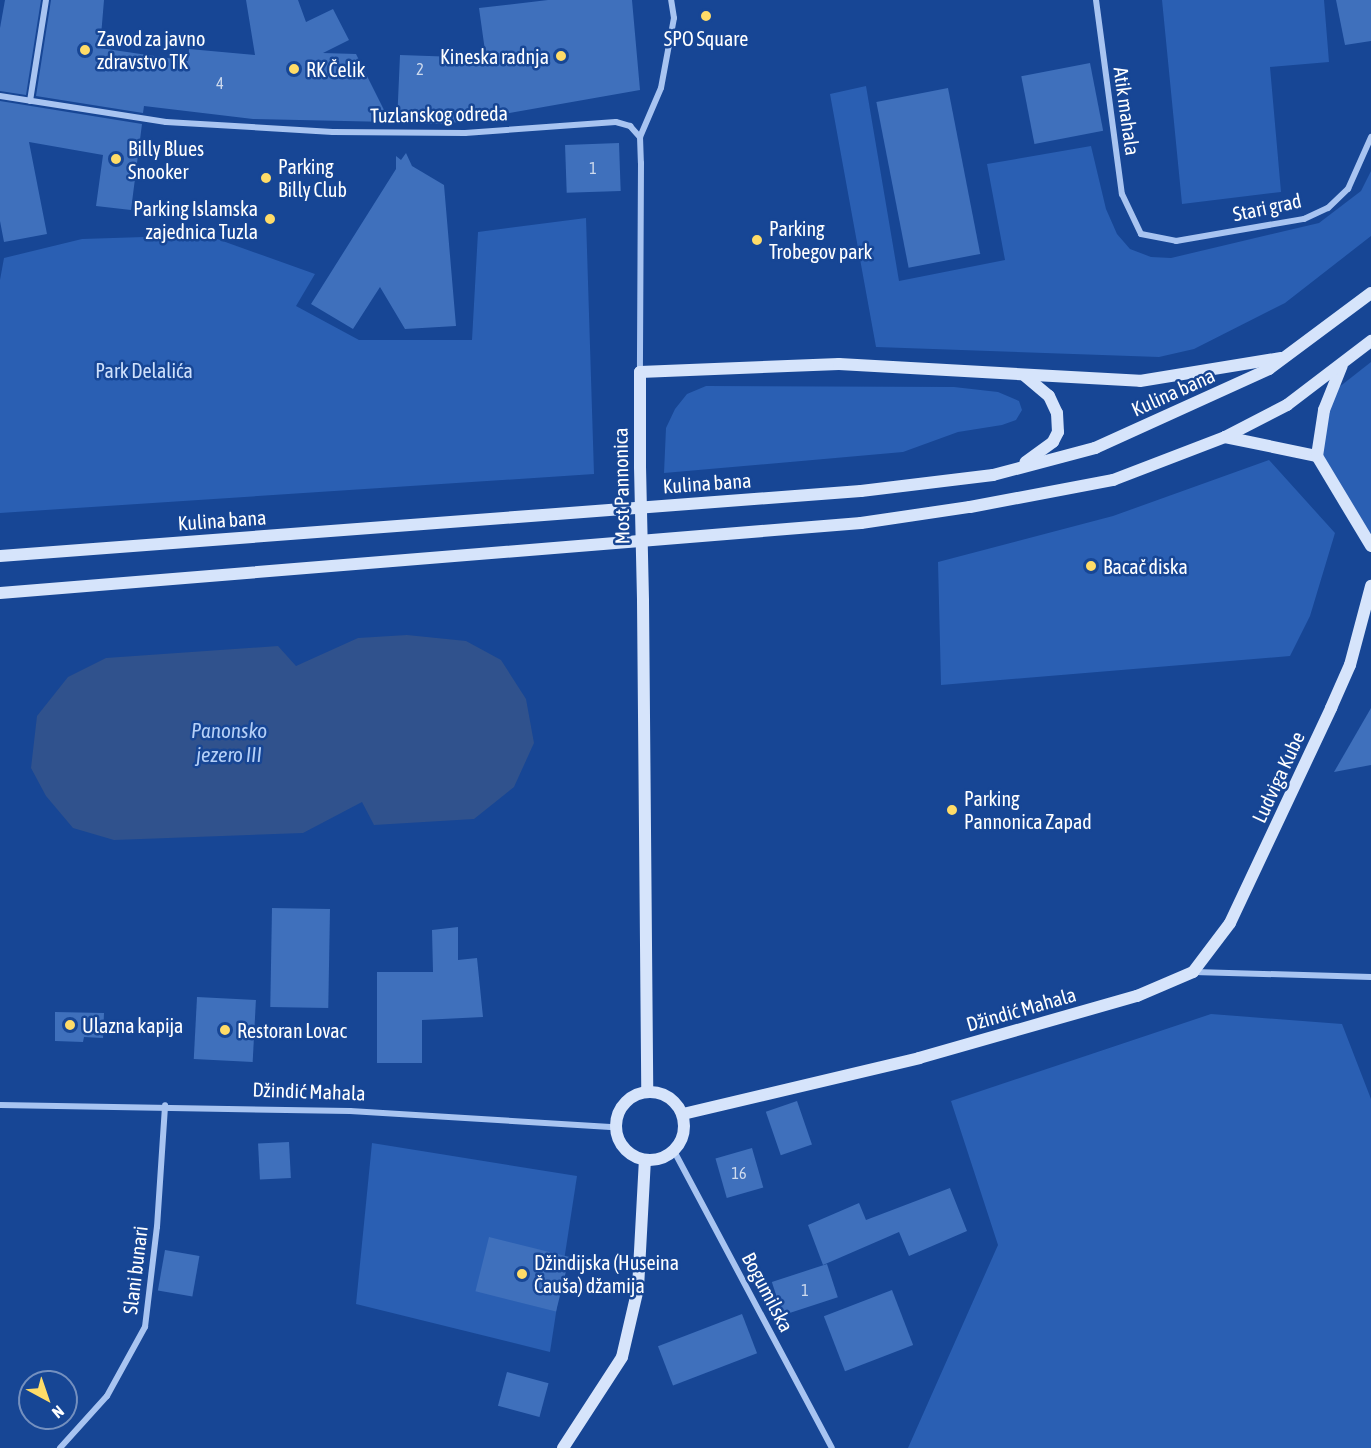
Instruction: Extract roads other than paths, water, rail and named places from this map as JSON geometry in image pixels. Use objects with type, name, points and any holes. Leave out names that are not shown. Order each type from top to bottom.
[{"type":"street","points":[[30,100],[46,0]]},
{"type":"street","points":[[671,0],[674,18],[661,88],[640,136],[640,372],[839,364],[1140,381],[1286,357]]},
{"type":"street","name":"Atik mahala","points":[[1096,0],[1122,194],[1134,224]]},
{"type":"street","name":"Tuzlanskog odreda","points":[[0,96],[177,123],[333,132],[453,133],[616,122],[630,126],[640,136]]},
{"type":"street","name":"Stari grad","points":[[1134,224],[1141,234],[1176,241],[1304,219],[1328,208],[1348,189],[1371,137]]},
{"type":"street","name":"Kulina bana","points":[[0,556],[861,490],[993,475],[1095,448],[1174,415],[1286,357],[1371,293]]},
{"type":"street","points":[[0,593],[861,523],[1113,480],[1225,437],[1287,405],[1371,341]]},
{"type":"street","points":[[1343,363],[1324,410],[1317,456],[1371,546]]},
{"type":"street","name":"Most Pannonica","points":[[640,372],[647,1091]]},
{"type":"street","points":[[993,475],[1043,451],[1058,432],[1057,413],[1049,396],[1024,375]]},
{"type":"street","points":[[1225,437],[1317,456]]},
{"type":"street","name":"Ludviga Kube","points":[[1193,972],[1230,923],[1331,708],[1350,665],[1371,586]]},
{"type":"street","name":"Džindić Mahala","points":[[683,1114],[920,1059],[1137,996],[1193,972],[1371,977]]},
{"type":"street","points":[[647,1091],[674,1100],[683,1114],[684,1132],[674,1151],[645,1160],[624,1149],[615,1127],[622,1106],[630,1097],[647,1091]]},
{"type":"street","name":"Džindić Mahala","points":[[0,1105],[165,1106],[350,1111],[615,1127]]},
{"type":"street","name":"Slani bunari","points":[[60,1448],[107,1396],[145,1327],[157,1227],[165,1106]]},
{"type":"street","name":"Bogumilska","points":[[674,1151],[832,1448]]},
{"type":"street","points":[[563,1448],[622,1357],[638,1288],[645,1160]]},
{"type":"water","name":"Panonsko jezero III","points":[[407,635],[466,641],[501,660],[526,699],[534,743],[514,787],[474,819],[374,825],[362,802],[303,833],[114,840],[73,828],[46,796],[31,768],[37,716],[68,677],[106,658],[278,646],[296,666],[358,638]]},
{"type":"place","name":"SPO Square","points":[[706,16]]},
{"type":"place","name":"Zavod za javno zdravstvo TK","points":[[85,50]]},
{"type":"place","name":"Kineska radnja","points":[[561,56]]},
{"type":"place","name":"RK Čelik","points":[[294,69]]},
{"type":"place","name":"Billy Blues Snooker","points":[[116,159]]},
{"type":"place","name":"Parking Billy Club","points":[[266,178]]},
{"type":"place","name":"Parking Islamska zajednica Tuzla","points":[[270,219]]},
{"type":"place","name":"Parking Trobegov park","points":[[757,240]]},
{"type":"place","name":"Bacač diska","points":[[1091,566]]},
{"type":"place","name":"Parking Pannonica Zapad","points":[[952,810]]},
{"type":"place","name":"Ulazna kapija","points":[[70,1025]]},
{"type":"place","name":"Restoran Lovac","points":[[225,1030]]},
{"type":"place","name":"Džindijska (Huseina Čauša) džamija","points":[[522,1274]]},
{"type":"park label","name":"Park Delalića","points":[[144,370]]}]
